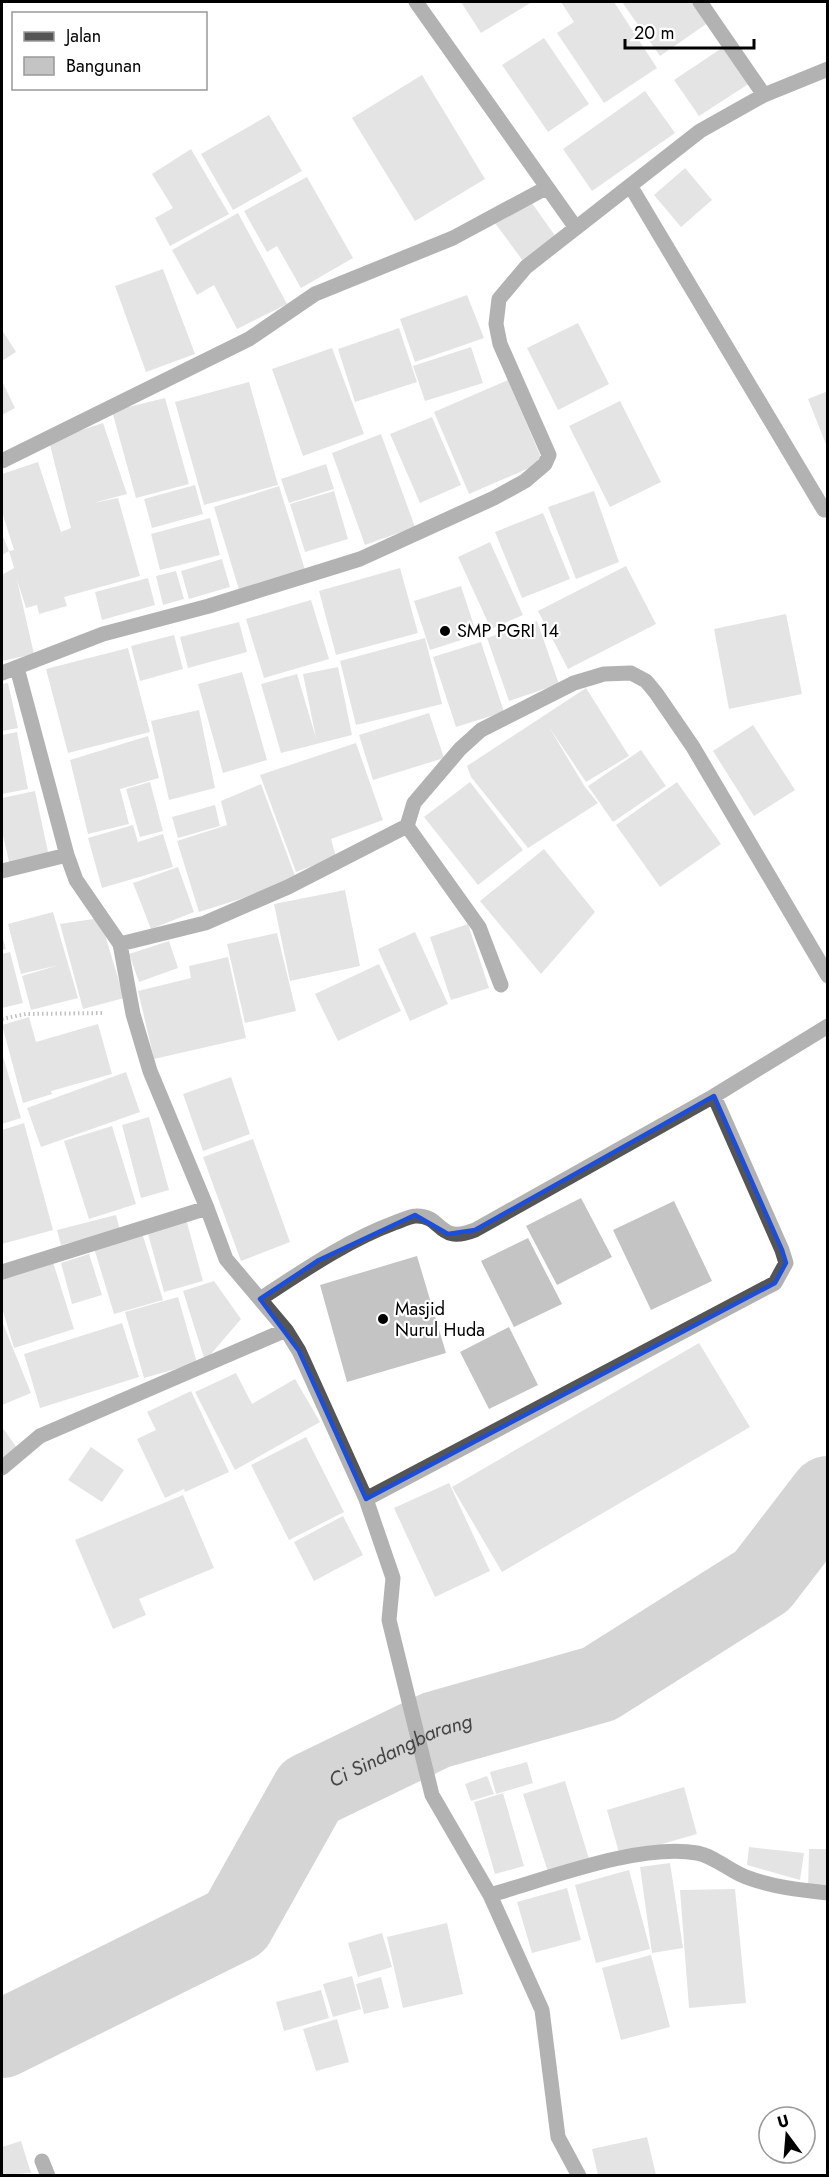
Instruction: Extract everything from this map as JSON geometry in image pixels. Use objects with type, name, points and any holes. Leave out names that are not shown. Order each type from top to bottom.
[{"type":"street","points":[[416,2],[576,228]]},
{"type":"street","points":[[700,2],[764,95]]},
{"type":"street","points":[[2,673],[103,634],[208,606],[360,559],[424,532],[525,481],[545,464],[549,455],[500,344],[496,324],[499,299],[526,267],[631,188],[700,131],[764,95],[828,69]]},
{"type":"street","points":[[2,460],[249,339],[315,294],[453,238],[546,188]]},
{"type":"street","points":[[631,188],[824,510]]},
{"type":"street","points":[[17,668],[67,855],[76,879],[120,944],[133,1014],[161,1101],[207,1208],[226,1259],[286,1330],[317,1388],[366,1499],[393,1578],[389,1620],[432,1795],[490,1895],[542,2010],[558,2137],[579,2175]]},
{"type":"street","points":[[120,944],[205,923],[288,887],[407,826],[414,803],[460,749],[481,730],[574,683],[604,674],[631,673],[646,681],[693,747],[828,976]]},
{"type":"street","points":[[407,826],[479,927],[501,985]]},
{"type":"street","points":[[2,872],[67,855]]},
{"type":"street","points":[[260,1299],[319,1260],[381,1228],[415,1215],[429,1219],[448,1234],[462,1235],[475,1230],[714,1096],[828,1026]]},
{"type":"street","points":[[366,1499],[775,1283],[786,1263],[782,1250],[714,1096]]},
{"type":"street","points":[[2,1272],[207,1208]]},
{"type":"street","points":[[2,1468],[40,1436],[286,1330]]},
{"type":"street","points":[[490,1895],[596,1865],[666,1849],[700,1853],[746,1877],[789,1888],[828,1893]]},
{"type":"path","points":[[2,1019],[26,1014],[68,1012],[133,1014]]},
{"type":"highlighted area","points":[[714,1096],[782,1250],[786,1263],[775,1283],[366,1499],[299,1351],[260,1299],[319,1260],[415,1215],[448,1234],[475,1230]]},
{"type":"building","points":[[461,2],[532,2],[481,33]]},
{"type":"building","points":[[561,2],[614,2],[657,68],[604,103],[557,33],[574,22]]},
{"type":"building","points":[[622,2],[699,2],[712,20],[660,56]]},
{"type":"building","points":[[544,38],[589,104],[548,132],[502,65]]},
{"type":"building","points":[[725,46],[750,83],[699,116],[674,80]]},
{"type":"building","points":[[422,75],[485,179],[415,221],[352,118]]},
{"type":"building","points":[[645,91],[675,133],[592,191],[563,149]]},
{"type":"building","points":[[269,115],[302,171],[233,210],[201,154]]},
{"type":"building","points":[[191,149],[229,214],[170,246],[155,218],[173,208],[152,174]]},
{"type":"building","points":[[685,168],[712,200],[681,227],[654,195]]},
{"type":"building","points":[[307,177],[353,258],[301,288],[277,246],[267,252],[244,211]]},
{"type":"building","points":[[529,199],[556,237],[523,261],[495,223]]},
{"type":"building","points":[[238,213],[287,304],[237,329],[214,285],[197,295],[172,250]]},
{"type":"building","points":[[163,269],[195,354],[146,372],[115,286]]},
{"type":"building","points":[[467,295],[484,338],[415,362],[400,319]]},
{"type":"building","points":[[578,323],[609,384],[558,410],[527,348]]},
{"type":"building","points":[[399,328],[417,382],[355,402],[338,349]]},
{"type":"building","points":[[2,330],[16,352],[2,361]]},
{"type":"building","points":[[471,347],[483,383],[425,401],[413,366]]},
{"type":"building","points":[[332,348],[364,434],[303,456],[272,369]]},
{"type":"building","points":[[508,380],[543,462],[469,494],[434,412]]},
{"type":"building","points":[[2,381],[15,408],[2,415]]},
{"type":"building","points":[[249,382],[278,485],[204,505],[175,402]]},
{"type":"building","points":[[828,391],[828,447],[827,447],[808,399]]},
{"type":"building","points":[[165,398],[189,484],[136,498],[112,411]]},
{"type":"building","points":[[620,401],[661,482],[610,507],[569,426]]},
{"type":"building","points":[[432,417],[461,485],[420,503],[390,434]]},
{"type":"building","points":[[103,423],[127,494],[93,503],[118,498],[140,576],[64,597],[67,606],[39,614],[37,605],[26,608],[17,580],[34,654],[2,661],[2,575],[14,568],[9,551],[14,550],[2,512],[2,474],[38,462],[61,532],[71,528],[49,441]]},
{"type":"building","points":[[381,434],[415,527],[365,545],[332,453]]},
{"type":"building","points":[[326,464],[334,489],[289,503],[281,479]]},
{"type":"building","points":[[195,485],[203,514],[152,528],[144,499]]},
{"type":"building","points":[[279,486],[306,573],[240,593],[214,507]]},
{"type":"building","points":[[334,491],[348,539],[305,552],[290,504]]},
{"type":"building","points":[[594,491],[619,562],[576,579],[548,507]]},
{"type":"building","points":[[543,513],[570,579],[522,598],[495,532]]},
{"type":"building","points":[[210,518],[220,555],[160,570],[151,534]]},
{"type":"building","points":[[2,534],[9,551],[2,555]]},
{"type":"building","points":[[490,542],[523,615],[491,629],[458,557]]},
{"type":"building","points":[[222,559],[230,587],[189,599],[181,571]]},
{"type":"building","points":[[626,566],[656,624],[568,669],[538,611]]},
{"type":"building","points":[[400,568],[418,633],[336,655],[319,591]]},
{"type":"building","points":[[176,571],[184,599],[163,605],[156,576]]},
{"type":"building","points":[[148,578],[155,605],[102,620],[95,592]]},
{"type":"building","points":[[461,586],[477,635],[430,650],[414,601]]},
{"type":"building","points":[[311,600],[329,659],[264,678],[246,619]]},
{"type":"building","points":[[786,614],[802,694],[729,709],[714,629]]},
{"type":"building","points":[[537,621],[559,684],[509,701],[487,638]]},
{"type":"building","points":[[239,622],[247,652],[188,668],[180,637]]},
{"type":"building","points":[[174,635],[183,669],[140,681],[131,646]]},
{"type":"building","points":[[425,638],[442,704],[356,725],[340,661]]},
{"type":"building","points":[[481,642],[504,712],[456,727],[433,657]]},
{"type":"building","points":[[128,648],[150,732],[68,753],[46,669]]},
{"type":"building","points":[[338,667],[352,735],[281,753],[261,684],[297,674],[316,738],[303,674]]},
{"type":"building","points":[[242,672],[267,760],[223,773],[198,684]]},
{"type":"building","points":[[8,683],[18,728],[2,731],[2,684]]},
{"type":"building","points":[[586,688],[629,756],[586,782],[549,727],[585,787],[598,803],[528,848],[471,777],[467,766]]},
{"type":"building","points":[[199,710],[215,788],[169,800],[151,721]]},
{"type":"building","points":[[429,713],[444,758],[373,780],[359,735]]},
{"type":"building","points":[[753,725],[795,790],[754,816],[713,751]]},
{"type":"building","points":[[17,732],[28,789],[2,794],[2,735]]},
{"type":"building","points":[[148,736],[159,778],[120,789],[129,824],[88,834],[70,760]]},
{"type":"building","points":[[356,743],[383,820],[331,839],[336,857],[296,872],[260,775]]},
{"type":"building","points":[[641,750],[666,786],[613,822],[588,786]]},
{"type":"building","points":[[150,782],[163,831],[140,837],[126,789]]},
{"type":"building","points":[[470,782],[523,850],[478,885],[424,817]]},
{"type":"building","points":[[677,782],[721,844],[660,887],[616,825]]},
{"type":"building","points":[[261,784],[297,881],[199,912],[177,841],[227,825],[221,801]]},
{"type":"building","points":[[35,791],[49,857],[10,866],[2,831],[2,798]]},
{"type":"building","points":[[215,805],[220,826],[178,838],[172,817]]},
{"type":"building","points":[[133,825],[138,842],[163,834],[173,867],[102,888],[88,838]]},
{"type":"building","points":[[544,849],[595,912],[541,974],[480,901]]},
{"type":"building","points":[[178,867],[194,912],[151,929],[133,883]]},
{"type":"building","points":[[345,890],[360,966],[290,981],[274,904]]},
{"type":"building","points":[[53,912],[78,998],[31,1010],[22,976],[59,965],[21,974],[8,924]]},
{"type":"building","points":[[100,918],[124,998],[83,1009],[60,924]]},
{"type":"building","points":[[468,924],[489,988],[451,1000],[430,937]]},
{"type":"building","points":[[415,932],[448,1004],[410,1021],[378,949]]},
{"type":"building","points":[[277,933],[296,1011],[245,1023],[227,944]]},
{"type":"building","points":[[2,935],[6,949],[2,950]]},
{"type":"building","points":[[169,941],[178,968],[139,982],[129,954]]},
{"type":"building","points":[[10,952],[23,1003],[2,1008],[2,954]]},
{"type":"building","points":[[228,957],[246,1038],[154,1059],[138,991],[191,978],[189,966]]},
{"type":"building","points":[[379,964],[401,1011],[338,1041],[315,994]]},
{"type":"building","points":[[29,1017],[36,1042],[98,1024],[112,1074],[51,1091],[52,1094],[23,1103],[2,1025]]},
{"type":"building","points":[[2,1053],[21,1118],[2,1124]]},
{"type":"building","points":[[126,1072],[140,1112],[41,1147],[27,1108]]},
{"type":"building","points":[[231,1077],[250,1134],[203,1151],[183,1094]]},
{"type":"building","points":[[149,1117],[169,1190],[141,1198],[122,1125]]},
{"type":"building","points":[[24,1123],[53,1230],[2,1244],[2,1130]]},
{"type":"building","points":[[112,1126],[136,1204],[89,1219],[64,1141]]},
{"type":"building","points":[[253,1139],[290,1242],[241,1261],[203,1157]]},
{"type":"building","points":[[581,1198],[612,1257],[557,1285],[526,1226]]},
{"type":"building","points":[[674,1201],[712,1281],[651,1310],[613,1230]]},
{"type":"building","points":[[116,1215],[120,1230],[61,1245],[57,1230]]},
{"type":"building","points":[[186,1219],[203,1281],[164,1292],[147,1230]]},
{"type":"building","points":[[142,1233],[163,1300],[114,1314],[94,1248]]},
{"type":"building","points":[[528,1238],[562,1304],[514,1327],[481,1261]]},
{"type":"building","points":[[89,1254],[102,1295],[72,1304],[61,1263]]},
{"type":"building","name":"Masjid Nurul Huda","points":[[417,1256],[446,1353],[347,1382],[320,1285]]},
{"type":"building","points":[[52,1259],[74,1329],[14,1348],[2,1308],[2,1276]]},
{"type":"building","points":[[214,1281],[241,1319],[205,1361],[183,1291]]},
{"type":"building","points":[[178,1297],[197,1363],[144,1378],[125,1312]]},
{"type":"building","points":[[2,1321],[31,1393],[2,1405]]},
{"type":"building","points":[[122,1323],[139,1377],[40,1408],[24,1354]]},
{"type":"building","points":[[509,1327],[538,1385],[489,1409],[460,1352]]},
{"type":"building","points":[[699,1343],[750,1427],[502,1572],[452,1487]]},
{"type":"building","points":[[236,1373],[252,1404],[295,1379],[320,1422],[235,1470],[195,1392]]},
{"type":"building","points":[[191,1391],[229,1472],[185,1492],[184,1489],[165,1498],[137,1439],[156,1430],[147,1412]]},
{"type":"building","points":[[2,1427],[17,1448],[2,1459]]},
{"type":"building","points":[[306,1437],[344,1512],[289,1540],[251,1465]]},
{"type":"building","points":[[91,1447],[124,1470],[102,1502],[68,1480]]},
{"type":"building","points":[[449,1483],[490,1571],[435,1597],[394,1508]]},
{"type":"building","points":[[183,1495],[214,1568],[139,1599],[146,1615],[113,1629],[75,1540]]},
{"type":"building","points":[[343,1516],[363,1555],[314,1581],[294,1542]]},
{"type":"building","points":[[527,1762],[533,1783],[496,1794],[490,1772]]},
{"type":"building","points":[[487,1776],[494,1794],[471,1801],[465,1784]]},
{"type":"building","points":[[565,1781],[590,1862],[549,1875],[523,1794]]},
{"type":"building","points":[[684,1787],[697,1834],[620,1856],[607,1810]]},
{"type":"building","points":[[503,1793],[524,1866],[495,1874],[474,1802]]},
{"type":"building","points":[[749,1847],[804,1853],[800,1880],[747,1865]]},
{"type":"building","points":[[809,1849],[828,1849],[828,1890],[808,1889]]},
{"type":"building","points":[[670,1863],[683,1948],[652,1953],[640,1867]]},
{"type":"building","points":[[629,1870],[650,1949],[596,1963],[575,1885]]},
{"type":"building","points":[[567,1888],[581,1940],[532,1953],[517,1902]]},
{"type":"building","points":[[735,1889],[746,2003],[689,2008],[680,1890]]},
{"type":"building","points":[[447,1923],[463,1994],[403,2008],[387,1937]]},
{"type":"building","points":[[382,1933],[392,1967],[358,1977],[348,1943]]},
{"type":"building","points":[[651,1955],[670,2027],[621,2040],[602,1968]]},
{"type":"building","points":[[352,1976],[361,2009],[333,2017],[323,1984]]},
{"type":"building","points":[[381,1977],[389,2008],[364,2014],[356,1984]]},
{"type":"building","points":[[321,1990],[329,2018],[284,2031],[276,2002]]},
{"type":"building","points":[[337,2019],[349,2062],[316,2071],[303,2029]]},
{"type":"building","points":[[647,2137],[656,2175],[598,2175],[592,2149]]},
{"type":"building","points":[[21,2141],[31,2173],[2,2175],[2,2147]]},
{"type":"waterway","name":"Ci Sindangbarang","points":[[2,2039],[236,1923],[310,1791],[436,1730],[599,1684],[762,1581],[828,1495]]},
{"type":"place","name":"SMP PGRI 14","points":[[445,631]]},
{"type":"place","name":"Masjid Nurul Huda","points":[[383,1319]]}]
